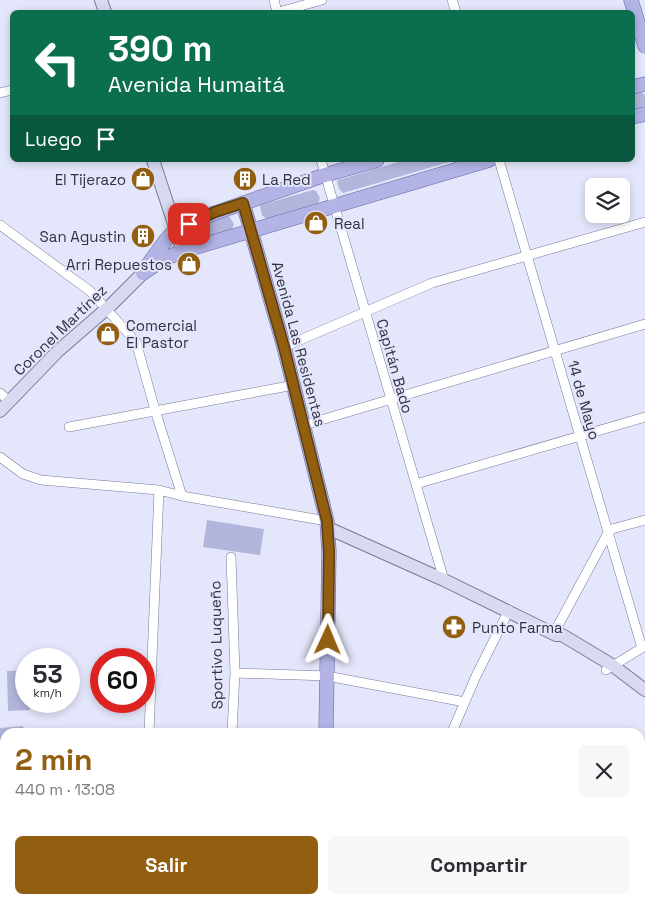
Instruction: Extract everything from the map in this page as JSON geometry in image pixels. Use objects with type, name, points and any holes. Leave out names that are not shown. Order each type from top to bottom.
[{"type":"main road","points":[[635,13],[645,46]]},
{"type":"main road","points":[[143,273],[151,258],[176,230],[215,212],[370,162]]},
{"type":"main road","points":[[143,273],[164,259],[183,251],[482,162]]},
{"type":"main road","name":"Avenida Las Residentas","points":[[243,203],[284,347],[328,525],[326,728]]},
{"type":"street","points":[[285,10],[322,0]]},
{"type":"street","points":[[154,162],[183,251]]},
{"type":"street","name":"Capitán Bado","points":[[322,162],[444,580]]},
{"type":"street","name":"14 de Mayo","points":[[500,162],[643,647]]},
{"type":"street","points":[[284,347],[432,283],[645,222]]},
{"type":"street","points":[[0,225],[90,291],[136,342],[182,496]]},
{"type":"street","name":"Coronel Martínez","points":[[0,411],[5,397],[143,273]]},
{"type":"street","points":[[304,425],[645,324]]},
{"type":"street","points":[[70,426],[294,385]]},
{"type":"street","points":[[416,484],[645,417]]},
{"type":"street","points":[[0,457],[23,474],[41,480],[159,490],[328,525],[509,610],[555,634],[559,641],[645,690]]},
{"type":"street","points":[[150,728],[159,490]]},
{"type":"street","points":[[555,634],[608,533],[612,530],[645,520]]},
{"type":"street","name":"Sportivo Luqueño","points":[[231,557],[235,674],[232,728]]},
{"type":"street","points":[[454,728],[509,610]]},
{"type":"street","points":[[609,668],[643,647]]},
{"type":"street","points":[[609,668],[645,698]]},
{"type":"street","points":[[235,674],[327,676],[465,702]]},
{"type":"shaded area","points":[[641,92],[645,95],[645,106],[635,109],[635,94]]},
{"type":"shaded area","points":[[398,162],[449,162],[343,193],[339,189],[338,180]]},
{"type":"shaded area","points":[[313,190],[316,191],[320,198],[318,203],[266,219],[262,215],[261,205]]},
{"type":"shaded area","points":[[229,216],[234,224],[232,229],[195,241],[191,237],[189,231],[191,229]]},
{"type":"shaded area","points":[[207,520],[264,529],[260,555],[203,547]]},
{"type":"shaded area","points":[[7,671],[15,671],[15,711],[8,711]]},
{"type":"shaded area","points":[[23,726],[23,728],[0,728]]},
{"type":"place","name":"El Tijerazo","points":[[143,179]]},
{"type":"place","name":"La Red","points":[[245,179]]},
{"type":"place","name":"Real","points":[[316,223]]},
{"type":"place","name":"San Agustin","points":[[143,236]]},
{"type":"place","name":"Arri Repuestos","points":[[189,264]]},
{"type":"place","name":"Comercial El Pastor","points":[[108,334]]},
{"type":"place","name":"Punto Farma","points":[[454,627]]},
{"type":"route","points":[[189,224],[215,212],[243,203],[284,347],[327,521],[329,552],[328,640]]}]
